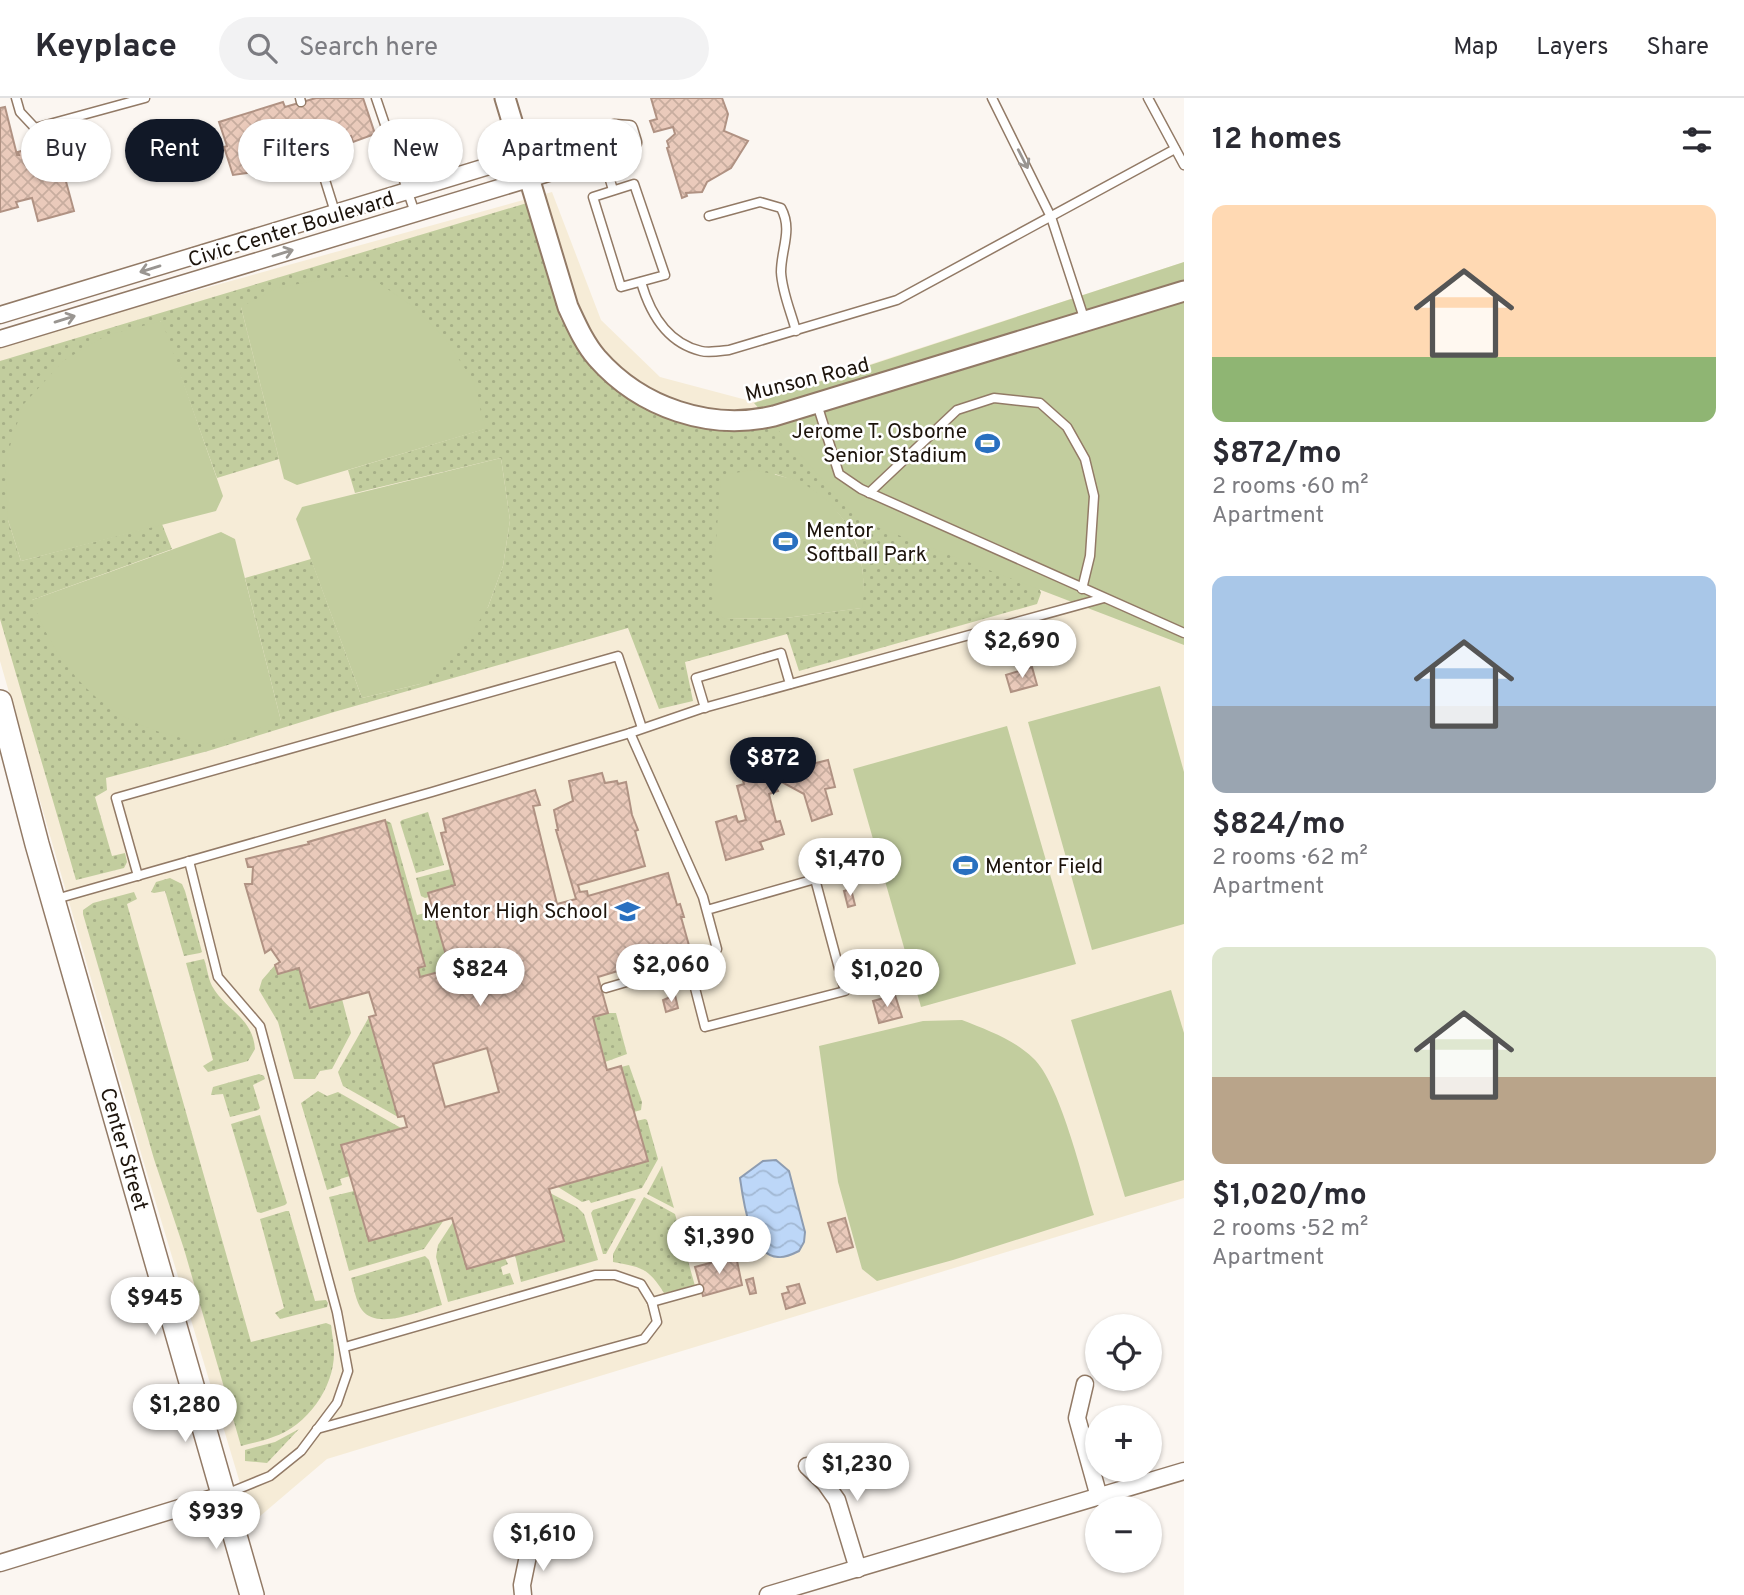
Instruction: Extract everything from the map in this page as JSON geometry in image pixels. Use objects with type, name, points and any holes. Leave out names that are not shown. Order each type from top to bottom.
[{"type":"main road","name":"Center Street","points":[[1,710],[252,1595]]},
{"type":"street","name":"Munson Road","points":[[505,98],[511,119]]},
{"type":"street","name":"Civic Center Boulevard","points":[[0,315],[477,169]]},
{"type":"street","name":"Civic Center Boulevard","points":[[0,339],[518,182]]},
{"type":"street","name":"Munson Road","points":[[529,182],[568,307],[597,358],[646,399],[687,415],[713,420],[760,419],[817,404],[1184,291]]},
{"type":"street","points":[[1085,1384],[1077,1418],[1098,1496]]},
{"type":"street","points":[[807,1466],[825,1483],[837,1500],[858,1569]]},
{"type":"street","points":[[1101,1496],[1184,1471]]},
{"type":"street","points":[[0,1563],[222,1495]]},
{"type":"street","points":[[768,1595],[1085,1501]]},
{"type":"street","points":[[523,1595],[522,1585],[529,1552]]},
{"type":"lane","points":[[16,98],[20,112],[35,128],[145,98]]},
{"type":"lane","points":[[376,98],[415,213]]},
{"type":"lane","points":[[992,98],[1051,217],[1085,322]]},
{"type":"lane","points":[[1148,98],[1184,165]]},
{"type":"lane","points":[[640,282],[657,320],[679,343],[703,352],[729,350],[897,300],[1175,149]]},
{"type":"lane","points":[[326,182],[335,212]]},
{"type":"lane","points":[[611,182],[613,190]]},
{"type":"lane","points":[[634,184],[665,275],[621,287],[593,197],[613,190],[634,184]]},
{"type":"lane","points":[[709,216],[760,202],[780,208],[787,226],[781,271],[796,331]]},
{"type":"lane","points":[[869,493],[957,410],[994,398],[1040,403],[1067,427],[1085,459],[1094,496],[1090,556],[1082,589]]},
{"type":"lane","points":[[817,404],[839,474],[869,493],[1184,633]]},
{"type":"lane","points":[[53,900],[629,733],[705,708],[1104,598]]},
{"type":"lane","points":[[705,708],[696,678],[781,653],[790,684]]},
{"type":"lane","points":[[138,876],[116,798],[618,656],[642,728]]},
{"type":"lane","points":[[629,733],[707,910],[718,949],[687,957],[705,1027],[845,990],[815,879],[707,910]]},
{"type":"lane","points":[[189,861],[218,977],[260,1026],[345,1347],[348,1371],[337,1403],[301,1451],[271,1475],[222,1495]]},
{"type":"lane","points":[[606,988],[688,964]]},
{"type":"lane","points":[[317,1429],[644,1339],[657,1322],[652,1303],[641,1284],[615,1275],[595,1275],[345,1347]]},
{"type":"lane","points":[[652,1303],[699,1289]]},
{"type":"shaded area","name":"Mentor High School","points":[[552,192],[601,320],[660,377],[754,402],[1184,262],[1184,1198],[327,1459],[252,1523],[143,1160],[0,661],[0,345]]},
{"type":"green space","points":[[527,203],[560,318],[581,353],[602,379],[633,402],[681,422],[726,430],[796,419],[1038,585],[1041,593],[1037,604],[799,671],[787,634],[685,662],[693,701],[659,709],[628,628],[208,751],[106,778],[107,790],[95,797],[112,856],[125,853],[127,862],[124,868],[76,880],[0,619],[0,361]],"holes":[[[241,307],[484,429],[348,470],[355,493],[501,458],[510,520],[503,566],[488,607],[420,684],[362,698],[311,559],[245,578],[281,721],[32,600],[172,549],[162,524],[21,561],[8,520],[161,321],[217,478],[279,459]],[[775,474],[816,493],[833,507],[846,523],[861,562],[861,608],[786,618],[725,619]]]},
{"type":"green space","name":"Jerome T. Osborne Senior Stadium","points":[[1184,262],[1184,645],[859,520],[754,403]]},
{"type":"green space","points":[[341,276],[376,281],[415,308],[446,340],[474,382],[485,429],[297,485],[284,479],[241,307],[277,288]]},
{"type":"green space","points":[[162,321],[223,496],[216,511],[21,561],[8,520],[5,462],[23,405],[63,361],[107,335]]},
{"type":"green space","points":[[501,458],[510,520],[503,566],[488,607],[463,647],[420,684],[362,698],[296,519],[302,507]]},
{"type":"green space","name":"Mentor Softball Park","points":[[754,470],[801,483],[822,496],[835,509],[854,538],[859,555],[863,572],[862,608],[786,618],[725,619],[715,610],[715,555],[721,475]]},
{"type":"green space","points":[[221,532],[235,539],[281,721],[227,739],[202,743],[152,729],[127,719],[106,705],[70,669],[55,648],[32,600]]},
{"type":"green space","points":[[1160,686],[1184,772],[1184,924],[1092,950],[1028,722]]},
{"type":"green space","name":"Mentor Field","points":[[1007,726],[1076,964],[921,1007],[853,769]]},
{"type":"green space","points":[[428,812],[444,865],[416,873],[400,822]]},
{"type":"green space","points":[[385,820],[391,823],[417,915],[433,911],[450,969],[420,977],[418,968],[425,965]]},
{"type":"green space","points":[[451,869],[455,885],[429,892],[429,897],[421,896],[416,878]]},
{"type":"green space","points":[[170,878],[182,884],[185,891],[202,952],[200,953],[184,956],[165,891],[151,892],[156,882]]},
{"type":"green space","points":[[134,892],[137,899],[127,904],[251,1342],[326,1323],[331,1325],[333,1366],[324,1392],[316,1404],[307,1415],[285,1432],[241,1446],[83,914],[83,910],[93,903]]},
{"type":"green space","points":[[204,959],[212,986],[244,1021],[253,1038],[255,1049],[248,1061],[208,1072],[203,1066],[213,1060],[186,963]]},
{"type":"green space","points":[[275,965],[278,974],[299,968],[310,1008],[342,999],[351,1033],[332,1069],[320,1071],[315,1079],[294,1079],[278,1022],[259,990],[262,980]]},
{"type":"green space","points":[[1171,990],[1184,1033],[1184,1180],[1125,1197],[1071,1020]]},
{"type":"green space","points":[[616,1013],[627,1054],[605,1062],[593,1017]]},
{"type":"green space","points":[[369,1017],[398,1117],[343,1086],[338,1072]]},
{"type":"green space","points":[[962,1020],[1017,1045],[1043,1070],[1061,1109],[1094,1215],[877,1281],[862,1269],[838,1182],[819,1046],[923,1021]]},
{"type":"green space","points":[[629,1065],[642,1102],[641,1110],[634,1112],[621,1067]]},
{"type":"green space","points":[[259,1074],[265,1079],[253,1085],[260,1108],[258,1110],[230,1117],[223,1094],[211,1095],[213,1087]]},
{"type":"green space","points":[[318,1091],[327,1096],[338,1092],[401,1128],[342,1145],[350,1176],[340,1179],[342,1185],[327,1190],[301,1103]]},
{"type":"green space","points":[[260,1115],[287,1203],[261,1213],[257,1212],[231,1124]]},
{"type":"green space","points":[[645,1119],[658,1159],[642,1188],[591,1203],[589,1200],[582,1202],[558,1187],[647,1161],[636,1121]]},
{"type":"green space","points":[[662,1166],[674,1208],[647,1194]]},
{"type":"green space","points":[[354,1191],[369,1241],[444,1220],[424,1249],[349,1271],[329,1197]]},
{"type":"green space","points":[[550,1193],[577,1207],[584,1214],[598,1260],[521,1282],[515,1255],[564,1241]]},
{"type":"green space","points":[[644,1197],[675,1214],[695,1286],[664,1293],[648,1273],[630,1265],[613,1262],[613,1254]]},
{"type":"green space","points":[[636,1199],[606,1254],[603,1254],[591,1213],[593,1210]]},
{"type":"green space","points":[[289,1211],[315,1301],[326,1300],[328,1303],[327,1307],[280,1319],[275,1313],[284,1308],[260,1219]]},
{"type":"green space","points":[[453,1222],[467,1269],[505,1258],[508,1264],[501,1267],[503,1275],[510,1273],[514,1284],[448,1302],[436,1257],[438,1245]]},
{"type":"green space","points":[[425,1256],[429,1260],[442,1305],[389,1319],[369,1316],[362,1310],[351,1278]]},
{"type":"green space","points":[[299,1429],[267,1463],[245,1461],[245,1450],[275,1442]]},
{"type":"water","points":[[776,1160],[789,1171],[805,1232],[799,1251],[781,1257],[768,1254],[754,1237],[740,1178],[763,1161]]},
{"type":"building","points":[[316,98],[363,98],[370,119],[368,137],[354,142],[354,119],[238,119],[238,174],[233,175],[224,147],[227,146],[224,120],[283,102],[285,107]]},
{"type":"building","points":[[651,98],[722,98],[728,114],[724,131],[748,141],[731,168],[707,182],[702,192],[686,193],[687,196],[682,198],[667,148],[667,141],[675,134],[673,127],[654,132],[650,121],[657,119]]},
{"type":"building","points":[[5,107],[17,155],[21,151],[21,182],[66,182],[74,211],[38,221],[32,198],[16,202],[18,207],[0,212],[0,108]]},
{"type":"building","points":[[1032,667],[1037,685],[1011,692],[1006,675]]},
{"type":"building","points":[[799,744],[802,756],[816,763],[828,760],[835,787],[825,789],[832,814],[812,821],[804,794],[782,782],[775,785],[778,791],[769,794],[776,822],[780,821],[784,834],[760,842],[763,849],[726,860],[716,822],[736,816],[738,822],[746,820],[737,786],[744,784],[737,762]]},
{"type":"building","name":"Mentor High School","points":[[602,773],[605,783],[626,782],[645,866],[578,885],[580,892],[587,891],[588,896],[668,873],[677,905],[680,904],[684,917],[681,917],[690,949],[598,977],[608,1013],[593,1017],[607,1070],[621,1066],[648,1161],[549,1189],[564,1241],[467,1269],[452,1218],[369,1241],[341,1145],[407,1127],[404,1116],[398,1117],[369,1017],[376,1015],[369,992],[310,1008],[299,968],[278,974],[275,965],[280,962],[271,949],[265,953],[245,884],[252,884],[253,867],[248,867],[246,859],[309,844],[308,842],[385,820],[425,966],[418,968],[420,977],[450,969],[428,893],[455,885],[441,833],[446,832],[443,819],[535,790],[540,805],[533,806],[557,904],[576,899],[556,830],[554,810],[573,801],[569,781]],"holes":[[[487,1048],[499,1092],[445,1107],[433,1064]]]},
{"type":"building","points":[[851,889],[855,905],[848,907],[844,891]]},
{"type":"building","points":[[675,995],[678,1008],[666,1012],[663,1000]]},
{"type":"building","points":[[895,995],[902,1017],[879,1023],[873,1001]]},
{"type":"building","points":[[845,1218],[853,1247],[837,1252],[828,1223]]},
{"type":"building","points":[[736,1256],[742,1285],[703,1296],[695,1267]]},
{"type":"building","points":[[753,1278],[756,1293],[750,1294],[746,1280]]},
{"type":"building","points":[[799,1284],[805,1303],[786,1309],[782,1294],[789,1292],[787,1287]]},
{"type":"place","name":"Jerome T. Osborne Senior Stadium","points":[[987,443]]},
{"type":"place","name":"Mentor Softball Park","points":[[786,542]]},
{"type":"place","name":"Mentor Field","points":[[965,866]]},
{"type":"place","name":"Mentor High School","points":[[628,911]]}]
